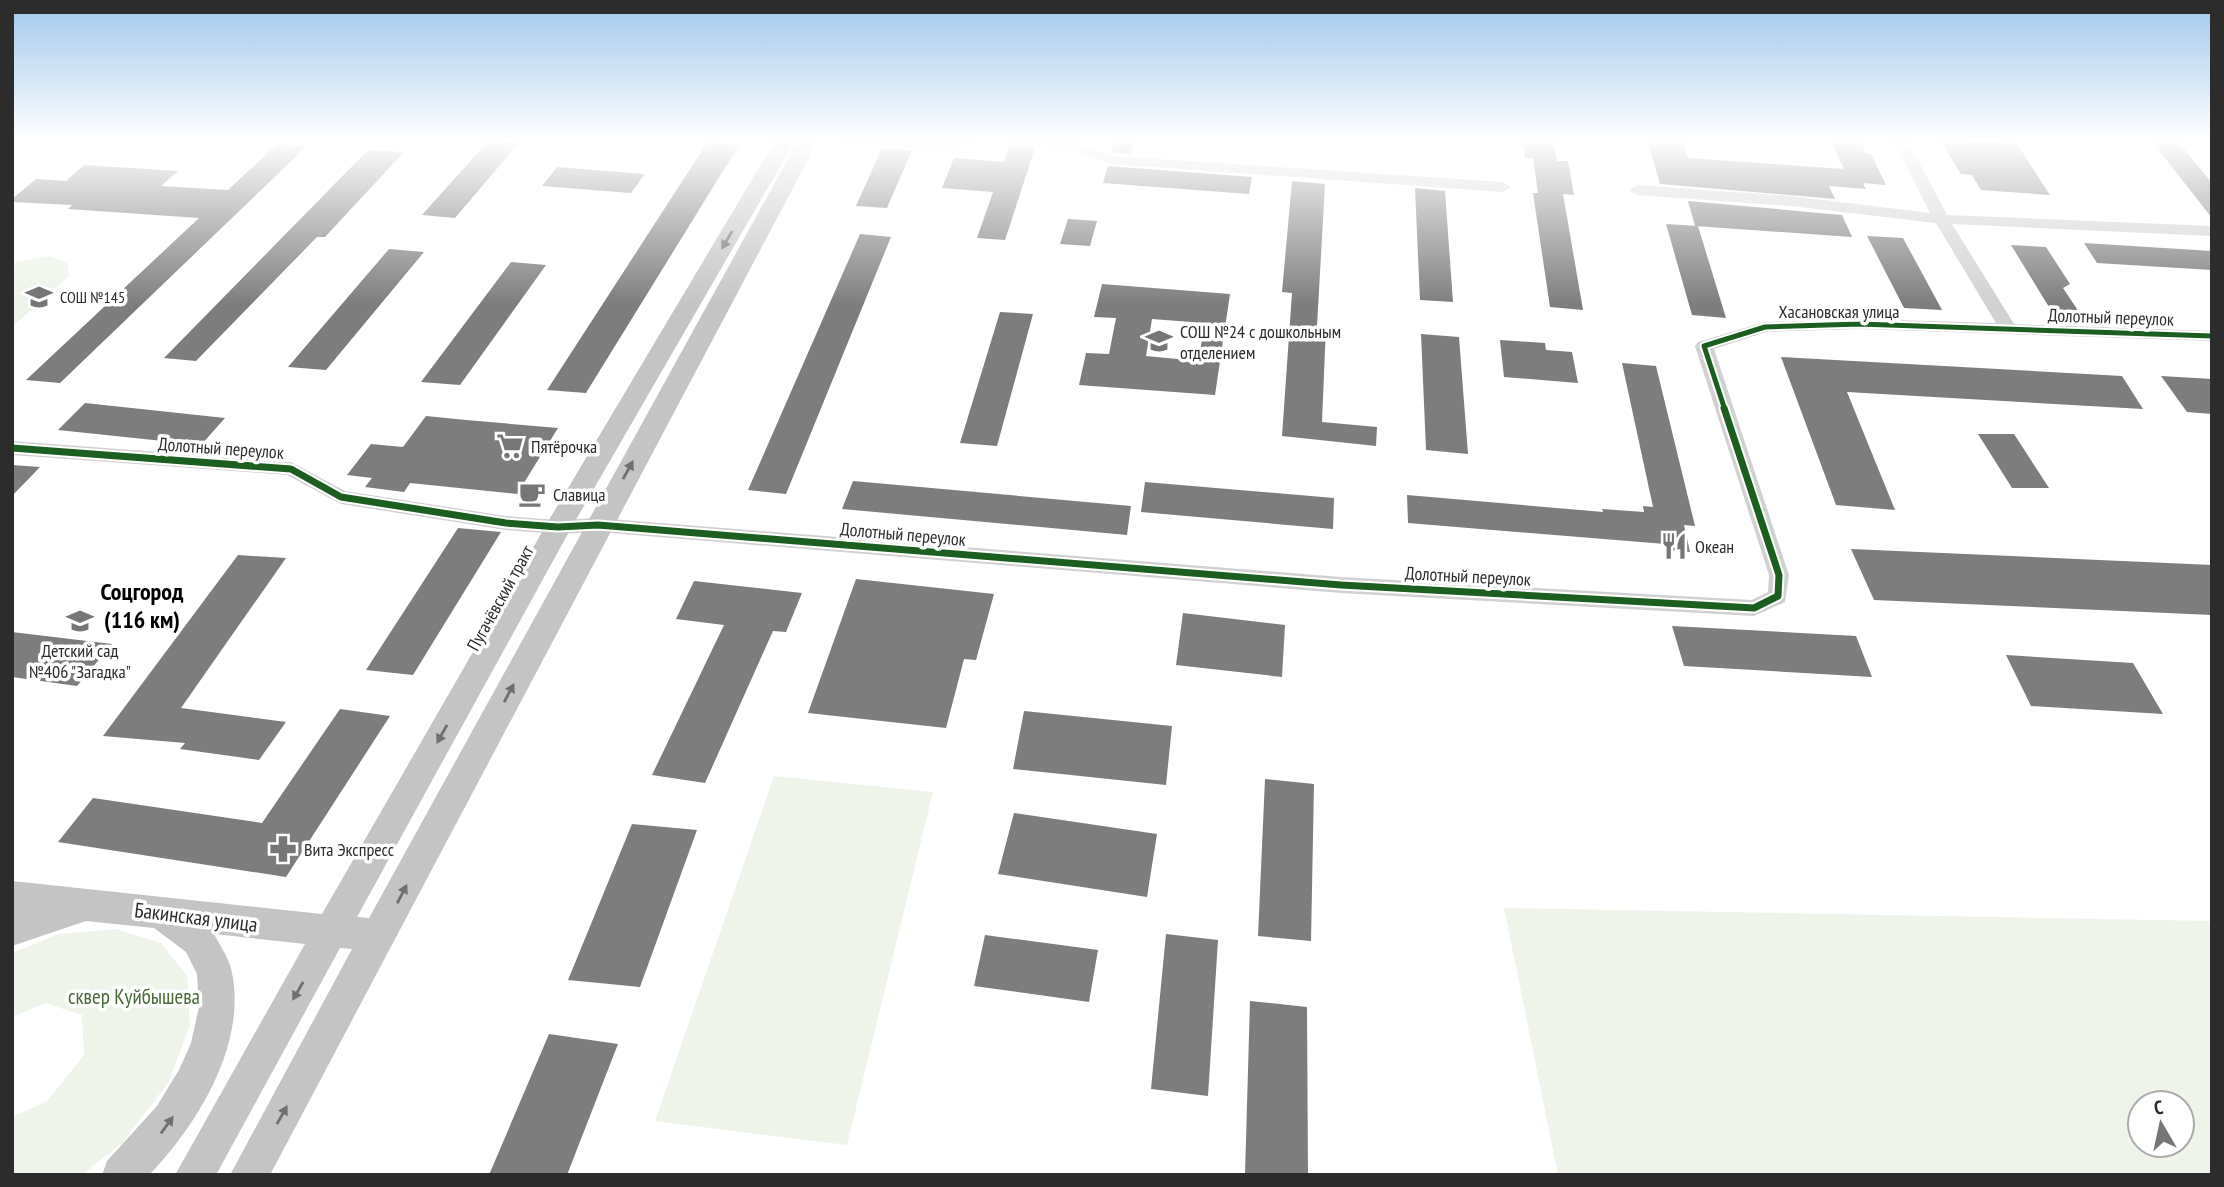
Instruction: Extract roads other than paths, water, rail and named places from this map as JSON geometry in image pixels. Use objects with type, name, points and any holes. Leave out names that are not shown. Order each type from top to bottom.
[{"type":"main road","name":"Пугачёвский тракт","points":[[194,1175],[558,527],[753,194]]},
{"type":"main road","points":[[249,1175],[381,936],[598,525],[779,194]]},
{"type":"main road","name":"Бакинская улица","points":[[12,897],[381,936]]},
{"type":"main road","points":[[12,930],[95,904]]},
{"type":"main road","points":[[121,1175],[155,1142],[192,1086],[205,1058],[218,1007],[212,964],[203,946],[191,932],[156,912]]},
{"type":"street","points":[[1699,194],[1791,201],[1941,219],[2212,231]]},
{"type":"street","points":[[1928,194],[2009,330]]},
{"type":"street","name":"Хасановская улица","points":[[1779,575],[1703,346],[1765,327],[1859,324],[2009,330]]},
{"type":"street","name":"Долотный переулок","points":[[2009,330],[2212,336]]},
{"type":"street","name":"Долотный переулок","points":[[12,448],[291,469],[341,497],[506,523],[558,527],[598,525],[1341,585],[1754,608],[1777,596],[1779,575]]},
{"type":"place","name":"СОШ №145","points":[[39,297]]},
{"type":"place","name":"СОШ №24 с дошкольным отделением","points":[[1159,341]]},
{"type":"place","name":"Пятёрочка","points":[[510,446]]},
{"type":"place","name":"Славица","points":[[532,494]]},
{"type":"place","name":"Океан","points":[[1674,546]]},
{"type":"place","name":"Детский сад №406 \"Загадка\"","points":[[80,621]]},
{"type":"place","name":"Вита Экспресс","points":[[283,849]]},
{"type":"district","name":"Соцгород (116 км)","points":[[142,605]]},
{"type":"park label","name":"сквер Куйбышева","points":[[134,996]]}]
